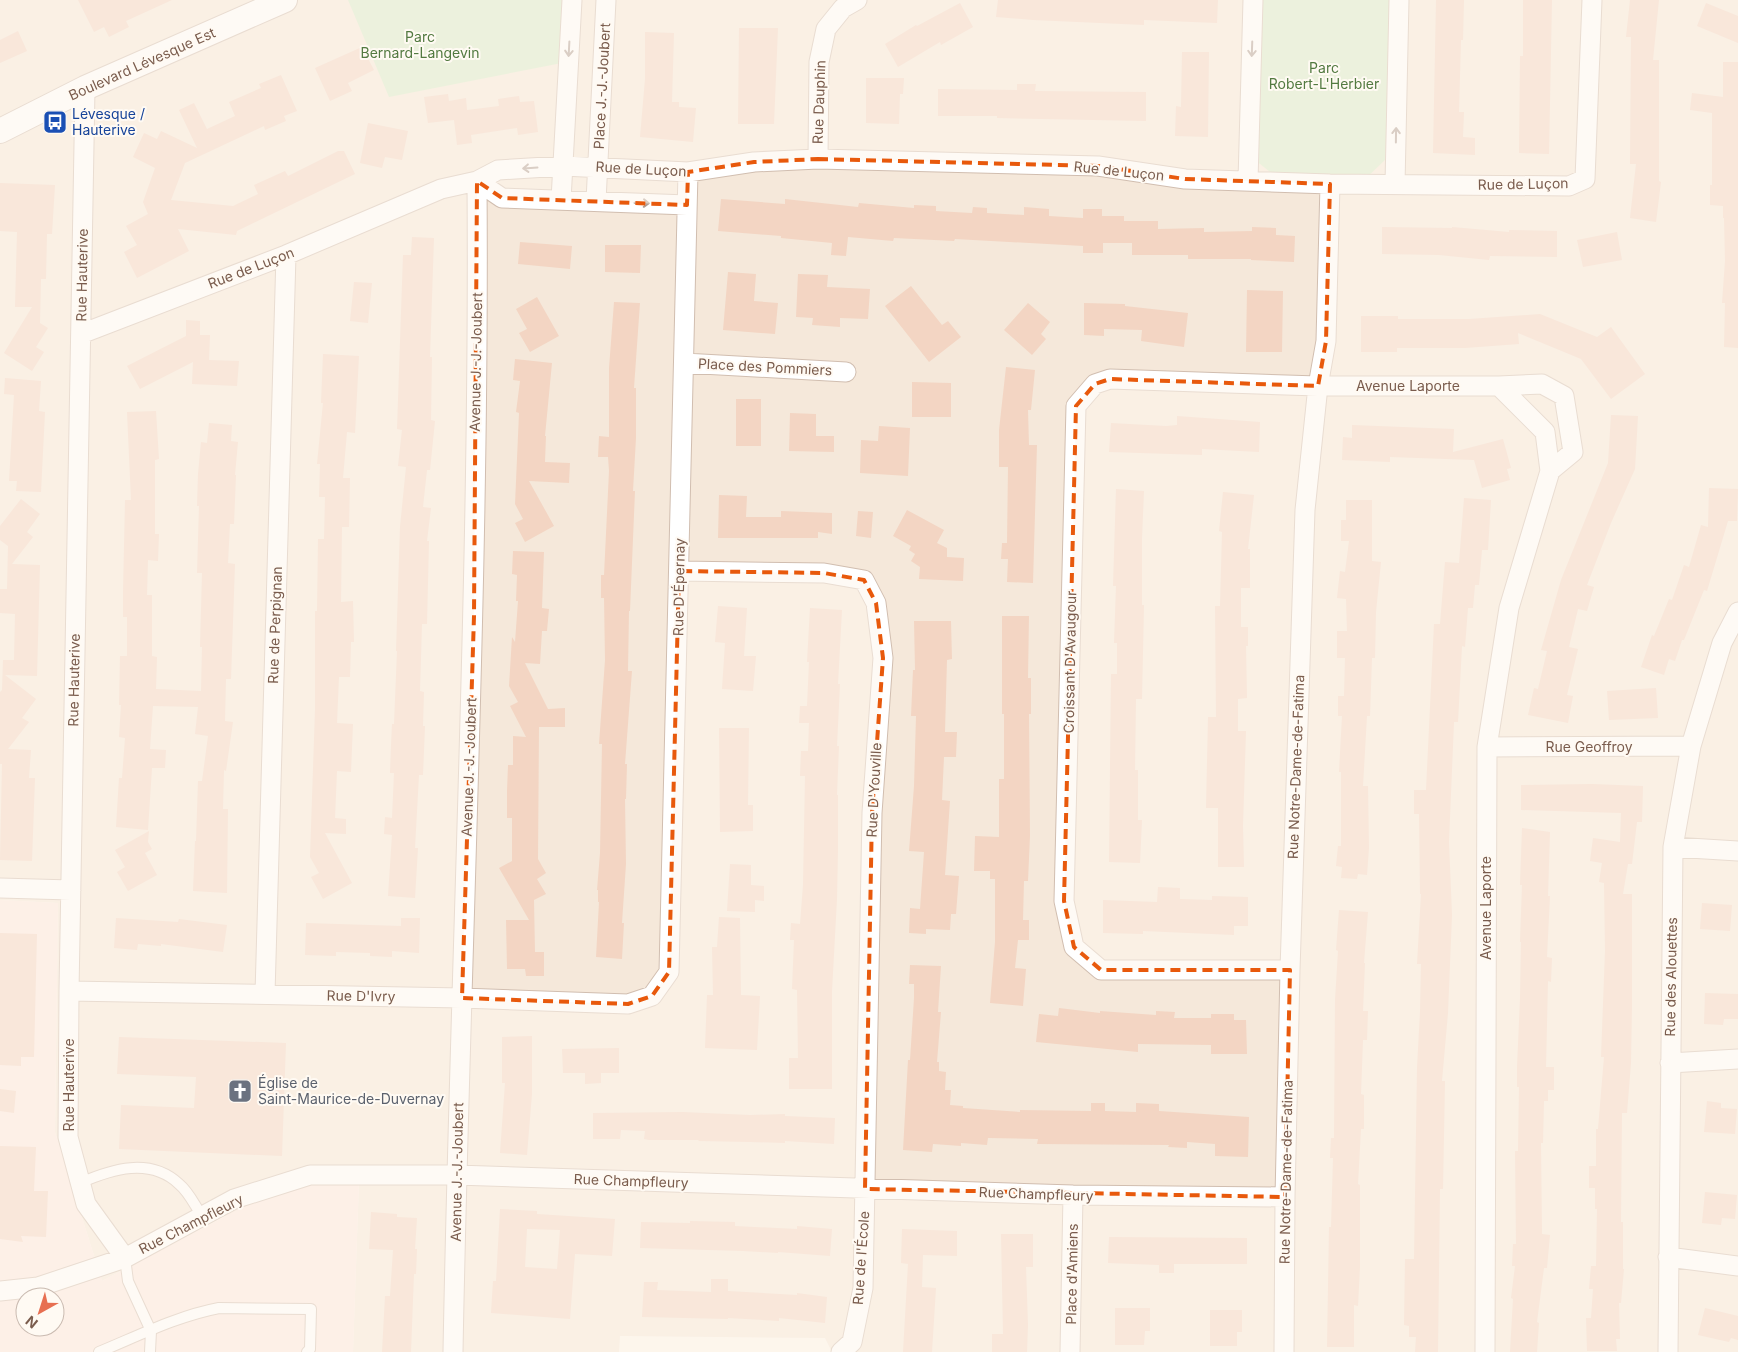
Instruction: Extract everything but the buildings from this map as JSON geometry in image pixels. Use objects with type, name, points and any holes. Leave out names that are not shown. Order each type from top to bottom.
[{"type":"street","name":"Boulevard Lévesque Est","points":[[0,131],[85,88],[285,0]]},
{"type":"street","points":[[561,200],[572,0]]},
{"type":"street","name":"Place J.-J.-Joubert","points":[[596,201],[606,0]]},
{"type":"street","name":"Rue Dauphin","points":[[818,159],[819,62],[826,29],[843,8],[856,0]]},
{"type":"street","points":[[1248,181],[1253,0]]},
{"type":"street","points":[[1395,184],[1399,0]]},
{"type":"street","name":"Rue de Luçon","points":[[81,334],[286,255],[441,189],[477,182],[498,170],[563,166],[688,172],[754,162],[818,159],[1098,166],[1185,179],[1330,184],[1569,186],[1585,178],[1592,0]]},
{"type":"street","name":"Rue Hauterive","points":[[85,88],[70,890],[68,1137],[86,1204],[125,1258]]},
{"type":"street","name":"Rue D'Épernay","points":[[652,996],[669,972],[688,172]]},
{"type":"street","points":[[477,182],[502,198],[687,205]]},
{"type":"street","name":"Avenue J.-J.-Joubert","points":[[453,1352],[456,1176],[474,616],[477,182]]},
{"type":"street","name":"Rue Notre-Dame-de-Fatima","points":[[1284,1352],[1290,970],[1305,510],[1318,386],[1326,341],[1330,184]]},
{"type":"street","name":"Rue de Perpignan","points":[[265,994],[286,255]]},
{"type":"street","name":"Place des Pommiers","points":[[684,363],[846,372]]},
{"type":"street","name":"Croissant D'Avaugour","points":[[1290,970],[1101,970],[1074,947],[1064,901],[1076,406],[1095,384],[1110,379],[1318,386]]},
{"type":"street","name":"Avenue Laporte","points":[[1318,386],[1499,386],[1542,384],[1564,396],[1573,452],[1550,471]]},
{"type":"street","name":"Avenue Laporte","points":[[1485,1352],[1487,747],[1509,608],[1550,471],[1545,432],[1499,386]]},
{"type":"street","name":"Rue D'Youville","points":[[679,571],[824,573],[864,580],[876,603],[883,658],[872,813],[865,1189]]},
{"type":"street","name":"Rue des Alouettes","points":[[1668,1352],[1673,847],[1691,746],[1722,643],[1738,612]]},
{"type":"street","name":"Rue Geoffroy","points":[[1487,747],[1691,746]]},
{"type":"street","points":[[1673,847],[1738,851]]},
{"type":"street","points":[[0,888],[70,890]]},
{"type":"street","name":"Rue D'Ivry","points":[[69,991],[462,998],[628,1004],[652,996]]},
{"type":"street","points":[[1670,1062],[1738,1059]]},
{"type":"street","name":"Rue Champfleury","points":[[0,1291],[38,1287],[125,1258],[234,1199],[310,1175],[456,1176],[1074,1195],[1285,1197]]},
{"type":"street","name":"Rue de l'École","points":[[841,1352],[852,1342],[862,1288],[865,1189]]},
{"type":"street","name":"Place d'Amiens","points":[[1070,1352],[1074,1195]]},
{"type":"street","points":[[1668,1257],[1738,1266]]},
{"type":"lane","points":[[80,1182],[107,1171],[135,1167],[159,1171],[179,1184],[202,1216]]},
{"type":"lane","points":[[125,1258],[128,1281],[151,1330],[150,1352]]},
{"type":"lane","points":[[99,1352],[151,1330],[204,1311],[219,1308],[311,1309],[310,1349],[308,1352]]},
{"type":"highlighted area","points":[[818,159],[1098,166],[1185,179],[1330,184],[1326,341],[1318,386],[1110,379],[1095,384],[1076,406],[1064,901],[1074,947],[1101,970],[1290,970],[1285,1197],[865,1189],[872,813],[883,658],[876,603],[864,580],[824,573],[679,571],[669,972],[652,996],[628,1004],[462,998],[474,616],[477,181],[502,198],[687,205],[688,172],[754,162]]},
{"type":"shaded area","points":[[0,0],[1738,0],[1738,1352],[832,1352],[825,1338],[620,1336],[619,1352],[353,1352],[359,1181],[222,1217],[102,1281],[55,1132],[58,903],[0,900]]},
{"type":"shaded area","points":[[0,900],[58,903],[55,1132],[102,1281],[262,1197],[302,1185],[359,1180],[353,1352],[0,1352]]},
{"type":"green space","name":"Parc Bernard-Langevin","points":[[348,0],[567,0],[562,63],[389,97]]},
{"type":"green space","name":"Parc Robert-L'Herbier","points":[[1260,0],[1394,0],[1385,160],[1362,182],[1274,175],[1255,160]]},
{"type":"place","name":"Lévesque / Hauterive","points":[[55,122]]},
{"type":"place","name":"Église de Saint-Maurice-de-Duvernay","points":[[240,1091]]}]
